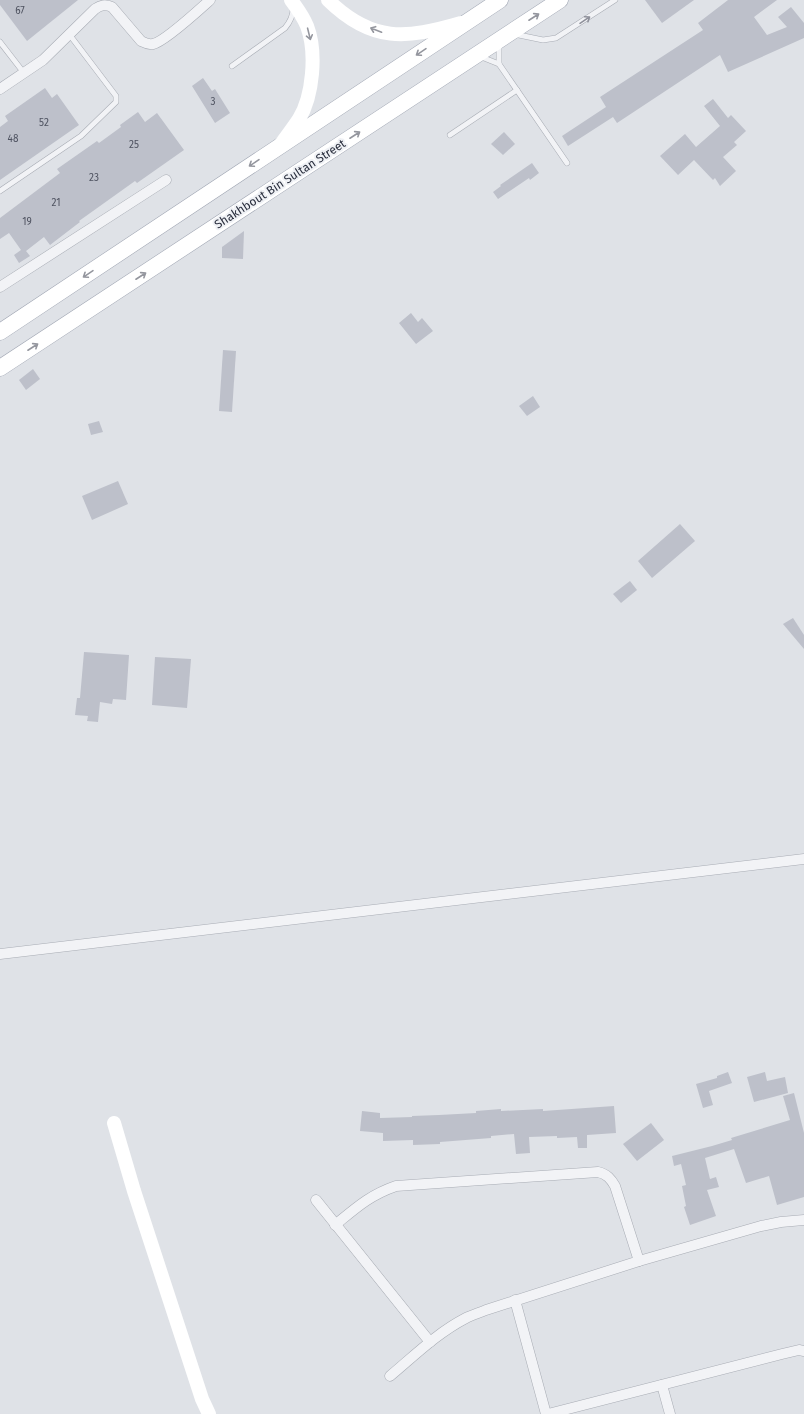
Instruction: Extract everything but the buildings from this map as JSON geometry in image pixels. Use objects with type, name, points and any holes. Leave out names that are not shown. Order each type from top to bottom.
[{"type":"main road","points":[[0,332],[500,0]]},
{"type":"main road","name":"Shakhbout Bin Sultan Street","points":[[0,368],[560,0]]},
{"type":"street","points":[[0,89],[43,60],[94,9],[100,6],[106,5],[112,7],[135,36],[147,44],[153,44],[163,38],[210,0]]},
{"type":"street","points":[[328,0],[341,13],[359,24],[382,33],[404,35],[432,32],[469,20]]},
{"type":"street","points":[[279,146],[299,119],[306,103],[313,62],[307,27],[300,12],[292,2]]},
{"type":"street","points":[[0,287],[166,180]]},
{"type":"street","points":[[0,954],[804,859]]},
{"type":"street","points":[[114,1123],[134,1191],[202,1399],[209,1414]]},
{"type":"street","points":[[336,1224],[365,1201],[380,1192],[396,1186],[598,1172],[605,1173],[615,1186],[639,1261]]},
{"type":"street","points":[[316,1200],[430,1342]]},
{"type":"street","points":[[390,1376],[430,1342],[466,1318],[515,1300],[639,1261],[761,1226],[804,1220]]},
{"type":"street","points":[[515,1300],[547,1414],[782,1354],[799,1350],[804,1351]]},
{"type":"street","points":[[662,1385],[670,1414]]},
{"type":"lane","points":[[567,162],[499,64],[498,48],[505,36],[543,40],[556,38],[616,0]]},
{"type":"lane","points":[[232,66],[285,28],[290,22],[293,14],[292,2]]},
{"type":"lane","points":[[0,191],[81,136],[116,102],[116,96],[69,34]]},
{"type":"lane","points":[[0,42],[24,73]]},
{"type":"lane","points":[[476,56],[499,64]]},
{"type":"lane","points":[[450,135],[517,90]]}]
